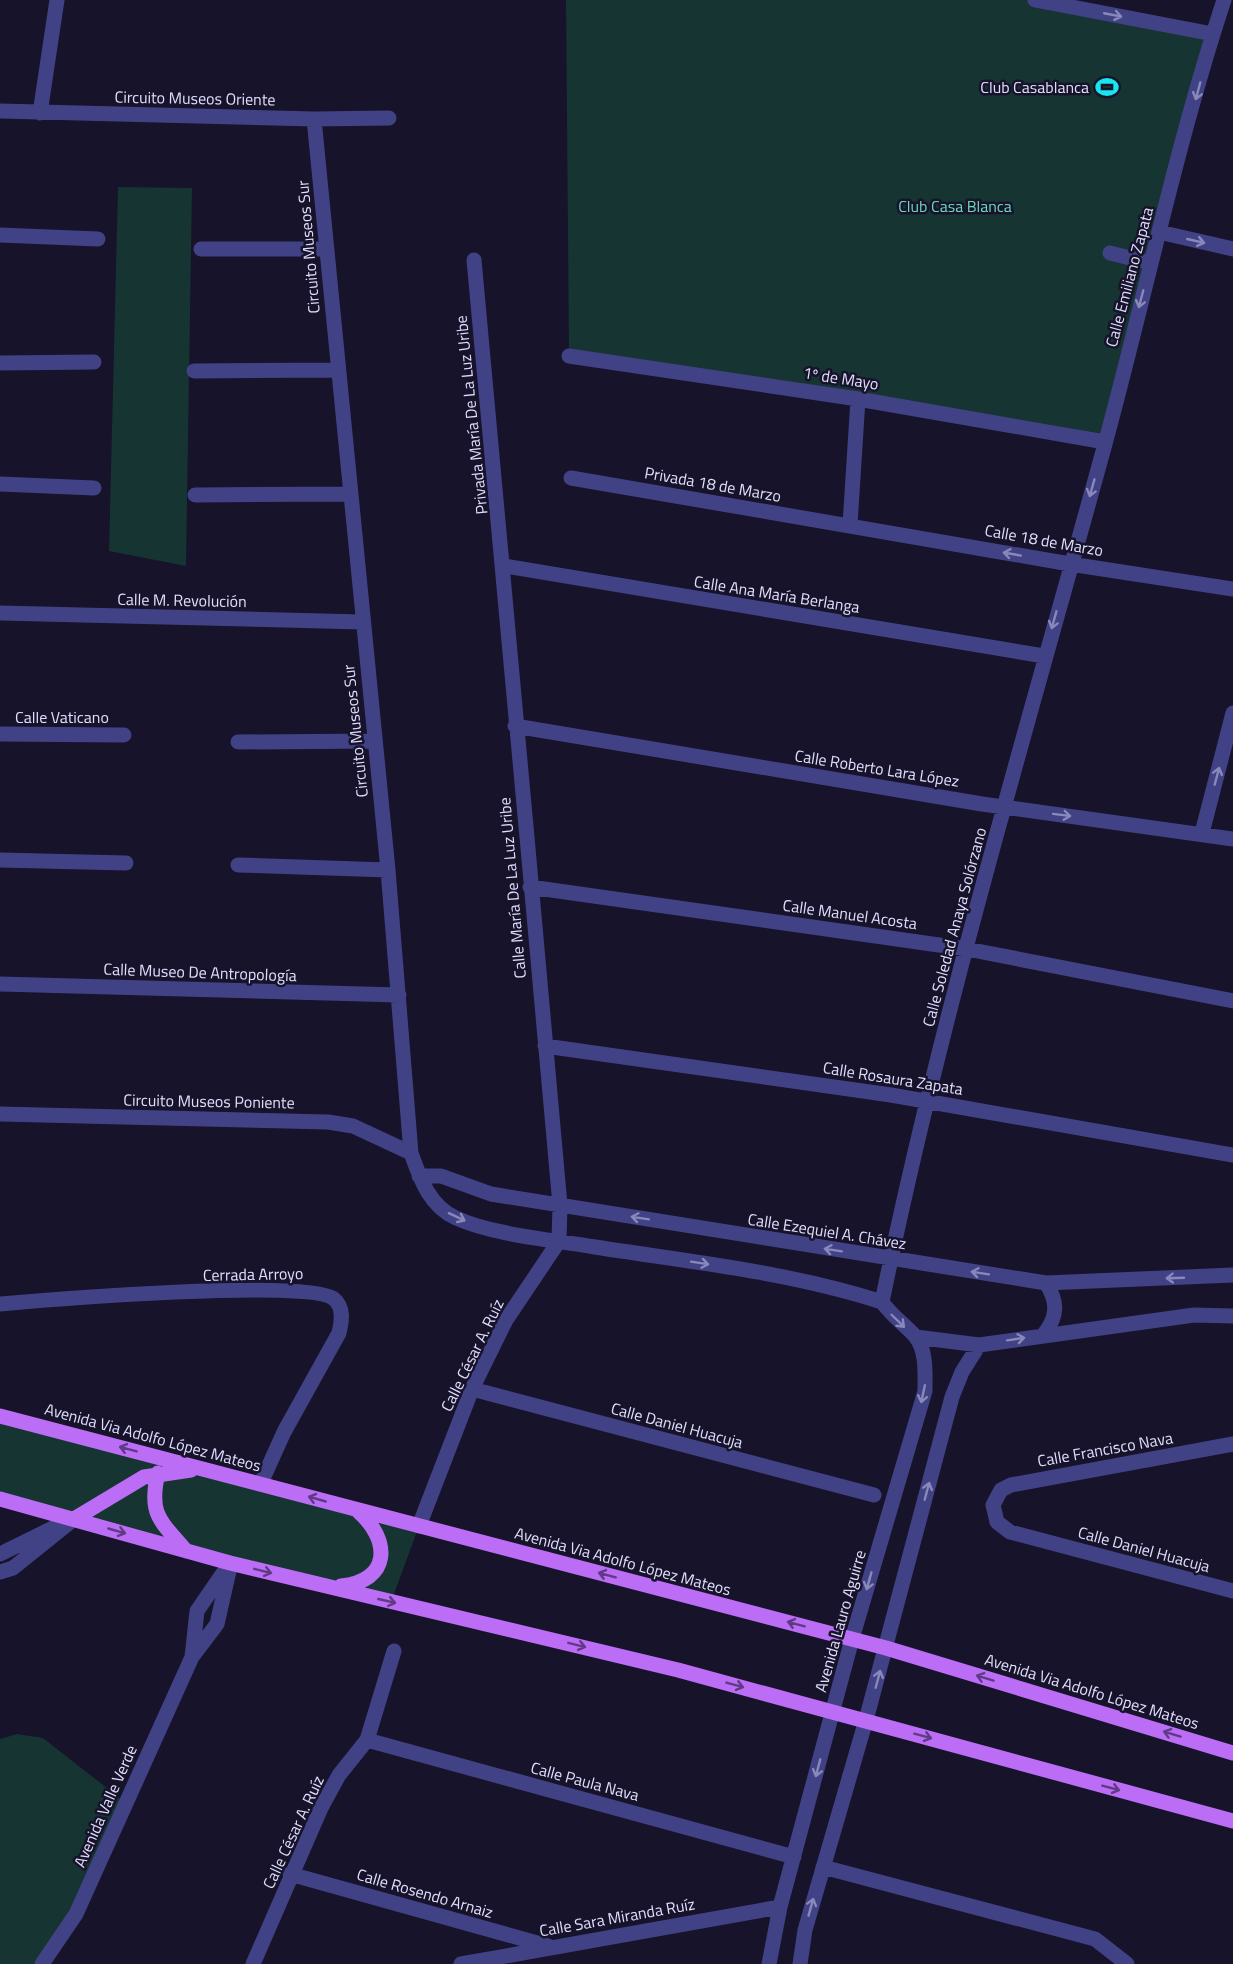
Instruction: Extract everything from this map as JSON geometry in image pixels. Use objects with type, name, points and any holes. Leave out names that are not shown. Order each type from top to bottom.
[{"type":"main road","name":"Avenida Via Adolfo López Mateos","points":[[0,1416],[886,1648],[1231,1751]]},
{"type":"main road","points":[[74,1519],[144,1477],[158,1473],[207,1470]]},
{"type":"main road","points":[[158,1473],[153,1503],[160,1521],[186,1551]]},
{"type":"main road","points":[[0,1499],[230,1563],[533,1634],[833,1711],[1233,1821]]},
{"type":"main road","points":[[330,1588],[358,1584],[372,1577],[380,1562],[378,1535],[369,1521],[357,1510]]},
{"type":"street","points":[[40,113],[57,0]]},
{"type":"street","name":"Calle Emiliano Zapata","points":[[1070,564],[1105,442],[1150,263],[1224,0]]},
{"type":"street","points":[[1043,1],[1213,34]]},
{"type":"street","name":"Circuito Museos Oriente","points":[[0,111],[314,119],[389,118]]},
{"type":"street","name":"Circuito Museos Sur","points":[[314,119],[388,870],[411,1152],[419,1176],[432,1201],[455,1218],[559,1241]]},
{"type":"street","points":[[1159,232],[1233,249]]},
{"type":"street","points":[[0,235],[98,239]]},
{"type":"street","points":[[201,249],[327,249]]},
{"type":"street","points":[[1110,254],[1150,263]]},
{"type":"street","name":"Privada María De La Luz Uribe","points":[[474,260],[504,566]]},
{"type":"street","name":"1º de Mayo","points":[[569,356],[858,399],[1105,442]]},
{"type":"street","points":[[0,363],[94,362]]},
{"type":"street","points":[[194,370],[338,370]]},
{"type":"street","points":[[850,525],[858,399]]},
{"type":"street","name":"Privada 18 de Marzo","points":[[571,478],[850,525]]},
{"type":"street","points":[[0,484],[94,488]]},
{"type":"street","points":[[195,495],[350,494]]},
{"type":"street","name":"Calle 18 de Marzo","points":[[850,525],[1070,564],[1233,589]]},
{"type":"street","name":"Calle Soledad Anaya Solórzano","points":[[882,1302],[926,1101],[1070,564]]},
{"type":"street","name":"Calle Ana María Berlanga","points":[[504,566],[1044,656]]},
{"type":"street","name":"Calle María De La Luz Uribe","points":[[504,566],[515,726],[560,1205]]},
{"type":"street","name":"Calle M. Revolución","points":[[0,613],[363,622]]},
{"type":"street","points":[[1202,833],[1233,713]]},
{"type":"street","name":"Calle Roberto Lara López","points":[[515,726],[1004,807],[1233,839]]},
{"type":"street","name":"Calle Vaticano","points":[[0,735],[124,735]]},
{"type":"street","points":[[238,742],[374,741]]},
{"type":"street","points":[[0,861],[126,863]]},
{"type":"street","points":[[238,866],[388,870]]},
{"type":"street","name":"Calle Manuel Acosta","points":[[530,887],[967,949],[1233,1001]]},
{"type":"street","name":"Calle Museo De Antropología","points":[[0,984],[399,995]]},
{"type":"street","name":"Calle Rosaura Zapata","points":[[545,1046],[926,1101],[1233,1155]]},
{"type":"street","name":"Circuito Museos Poniente","points":[[0,1114],[328,1122],[353,1126],[411,1152]]},
{"type":"street","name":"Calle Ezequiel A. Chávez","points":[[419,1176],[441,1176],[491,1194],[1046,1283],[1233,1275]]},
{"type":"street","points":[[560,1205],[559,1241],[799,1278],[882,1302],[894,1319],[916,1337],[979,1345],[1044,1334],[1194,1315],[1231,1320]]},
{"type":"street","name":"Calle César A. Ruíz","points":[[419,1526],[472,1389],[506,1320],[559,1241]]},
{"type":"street","points":[[1044,1334],[1053,1323],[1056,1309],[1054,1295],[1046,1283]]},
{"type":"street","name":"Cerrada Arroyo","points":[[0,1304],[127,1294],[304,1290],[333,1298],[340,1307],[342,1320],[339,1333],[284,1432],[261,1483]]},
{"type":"street","name":"Avenida Lauro Aguirre","points":[[769,1964],[780,1907],[852,1639],[925,1391],[926,1366],[916,1337]]},
{"type":"street","points":[[800,1964],[805,1930],[867,1720],[952,1397],[962,1372],[979,1345]]},
{"type":"street","name":"Calle Daniel Huacuja","points":[[472,1389],[874,1495]]},
{"type":"street","name":"Calle Francisco Nava","points":[[993,1505],[1001,1490],[1011,1485],[1233,1444]]},
{"type":"street","name":"Calle Daniel Huacuja","points":[[993,1505],[997,1522],[1010,1532],[1233,1591]]},
{"type":"street","points":[[0,1542],[74,1519]]},
{"type":"street","points":[[0,1554],[74,1519]]},
{"type":"street","points":[[0,1572],[14,1568],[74,1519]]},
{"type":"street","points":[[192,1657],[217,1624],[230,1563]]},
{"type":"street","name":"Avenida Valle Verde","points":[[42,1964],[76,1914],[192,1657],[197,1611],[230,1563]]},
{"type":"street","name":"Calle César A. Ruíz","points":[[254,1964],[290,1874],[339,1775],[367,1740],[394,1652]]},
{"type":"street","name":"Calle Paula Nava","points":[[367,1740],[794,1857]]},
{"type":"street","points":[[823,1867],[1095,1939],[1127,1964]]},
{"type":"street","name":"Calle Rosendo Arnaiz","points":[[290,1874],[551,1947]]},
{"type":"street","name":"Calle Sara Miranda Ruíz","points":[[461,1964],[780,1907]]},
{"type":"green space","name":"Club Casa Blanca","points":[[566,0],[1035,0],[1213,34],[1105,442],[569,356]]},
{"type":"green space","points":[[118,187],[192,188],[186,566],[109,551]]},
{"type":"green space","points":[[0,1416],[419,1526],[391,1602],[0,1499]]},
{"type":"green space","points":[[17,1734],[43,1738],[126,1803],[42,1964],[0,1964],[0,1739]]},
{"type":"place","name":"Club Casablanca","points":[[1107,87]]}]
